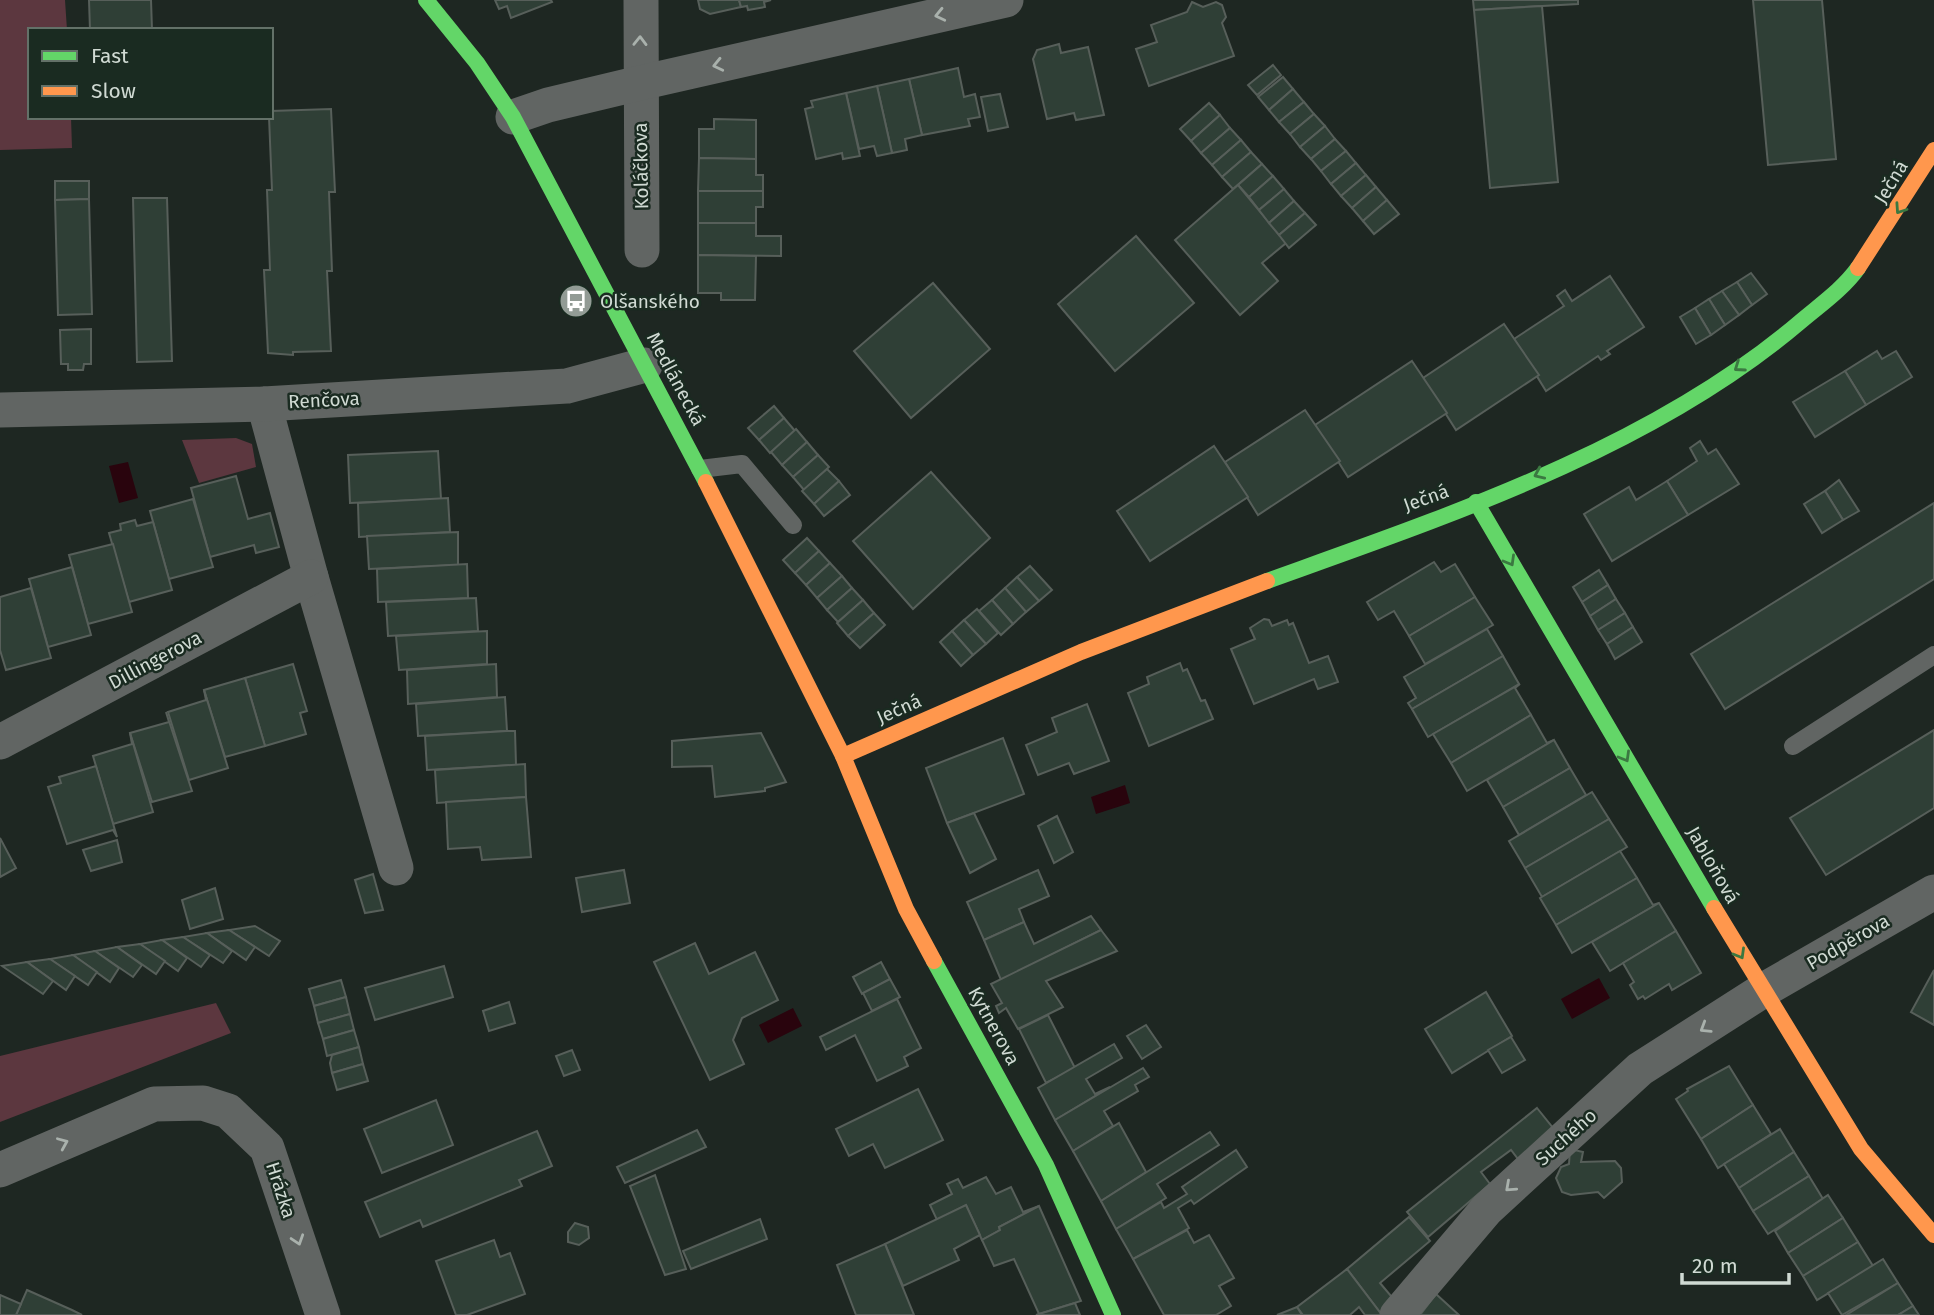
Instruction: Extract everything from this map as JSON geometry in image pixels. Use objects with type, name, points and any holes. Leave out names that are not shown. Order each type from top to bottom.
[{"type":"street","name":"Medlánecká","points":[[426,0],[470,54],[513,117],[700,469],[843,756]]},
{"type":"street","name":"Koláčkova","points":[[641,0],[642,250]]},
{"type":"street","points":[[513,117],[548,105],[640,83],[1006,0]]},
{"type":"street","name":"Ječná","points":[[843,756],[1110,638],[1476,502],[1588,453],[1694,398],[1782,337],[1848,282],[1904,204],[1934,150]]},
{"type":"street","name":"Renčova","points":[[0,410],[264,404],[567,386],[645,365]]},
{"type":"street","points":[[264,404],[311,577],[396,868]]},
{"type":"street","name":"Jabloňová","points":[[1476,502],[1762,991],[1861,1149],[1934,1235]]},
{"type":"street","name":"Dillingerova","points":[[0,742],[311,577]]},
{"type":"street","name":"Kytnerova","points":[[843,756],[906,909],[1046,1165],[1113,1315]]},
{"type":"street","name":"Podpěrova","points":[[1762,991],[1934,892]]},
{"type":"street","name":"Suchého","points":[[1397,1315],[1487,1209],[1640,1069],[1762,991]]},
{"type":"street","name":"Hrázka","points":[[0,1170],[154,1104],[203,1103],[228,1111],[267,1148],[323,1315]]},
{"type":"lane","points":[[700,469],[742,464],[793,526]]},
{"type":"lane","points":[[1793,746],[1934,655]]},
{"type":"shaded area","points":[[0,0],[65,0],[67,28],[28,28],[28,119],[71,119],[72,148],[0,150]]},
{"type":"shaded area","points":[[236,438],[252,444],[256,467],[199,483],[182,440]]},
{"type":"shaded area","points":[[128,462],[138,498],[119,503],[109,466]]},
{"type":"shaded area","points":[[1125,785],[1130,803],[1096,814],[1091,797]]},
{"type":"shaded area","points":[[1599,978],[1610,998],[1572,1019],[1561,999]]},
{"type":"shaded area","points":[[216,1003],[231,1033],[0,1122],[0,1056]]},
{"type":"shaded area","points":[[793,1008],[802,1026],[768,1043],[759,1025]]},
{"type":"building","points":[[89,0],[151,0],[152,28],[90,28]]},
{"type":"building","points":[[495,0],[552,2],[511,18],[507,6],[499,9]]},
{"type":"building","points":[[698,0],[739,0],[741,7],[710,14],[700,9]]},
{"type":"building","points":[[739,0],[771,0],[764,2],[765,7],[748,10],[747,6],[741,7]]},
{"type":"building","points":[[1473,0],[1578,0],[1578,4],[1474,10]]},
{"type":"building","points":[[1753,0],[1822,0],[1836,159],[1768,165]]},
{"type":"building","points":[[1192,2],[1203,7],[1216,2],[1222,5],[1226,17],[1222,23],[1234,56],[1149,86],[1136,49],[1157,42],[1151,25],[1187,12]]},
{"type":"building","points":[[1542,6],[1558,182],[1490,188],[1474,10]]},
{"type":"building","points":[[1059,44],[1061,53],[1088,47],[1104,115],[1076,120],[1074,113],[1047,119],[1033,59],[1037,50]]},
{"type":"building","points":[[1273,65],[1281,75],[1257,95],[1248,85]]},
{"type":"building","points":[[958,68],[964,97],[975,94],[980,117],[968,119],[970,126],[922,135],[909,79]]},
{"type":"building","points":[[1283,77],[1293,89],[1269,110],[1258,97]]},
{"type":"building","points":[[909,79],[922,135],[905,139],[907,150],[892,153],[877,86]]},
{"type":"building","points":[[877,86],[892,153],[877,156],[874,146],[859,149],[846,93]]},
{"type":"building","points":[[1293,89],[1304,102],[1279,122],[1269,110]]},
{"type":"building","points":[[846,93],[860,156],[843,159],[842,153],[816,159],[805,109],[813,107],[811,101]]},
{"type":"building","points":[[1000,94],[1008,127],[988,131],[981,97]]},
{"type":"building","points":[[1304,102],[1314,114],[1290,134],[1279,122]]},
{"type":"building","points":[[1209,103],[1220,115],[1191,141],[1180,129]]},
{"type":"building","points":[[331,109],[335,192],[329,192],[332,271],[327,271],[331,351],[293,352],[293,355],[268,353],[264,270],[270,270],[267,190],[272,190],[269,119],[273,119],[273,111]]},
{"type":"building","points":[[1314,114],[1325,126],[1300,147],[1290,134]]},
{"type":"building","points":[[1220,115],[1230,128],[1201,153],[1191,141]]},
{"type":"building","points":[[714,119],[756,120],[756,159],[699,158],[699,129],[714,129]]},
{"type":"building","points":[[1325,126],[1335,139],[1311,159],[1300,147]]},
{"type":"building","points":[[1230,128],[1241,140],[1212,165],[1201,153]]},
{"type":"building","points":[[1335,139],[1346,151],[1321,171],[1311,159]]},
{"type":"building","points":[[1241,140],[1251,152],[1222,177],[1212,165]]},
{"type":"building","points":[[1346,151],[1356,163],[1331,184],[1321,171]]},
{"type":"building","points":[[1251,152],[1262,164],[1233,189],[1222,177]]},
{"type":"building","points":[[699,158],[756,159],[756,175],[763,175],[763,191],[698,191]]},
{"type":"building","points":[[1356,163],[1366,175],[1341,196],[1331,184]]},
{"type":"building","points":[[1262,164],[1273,176],[1249,197],[1238,185]]},
{"type":"building","points":[[1366,175],[1376,187],[1352,208],[1341,196]]},
{"type":"building","points":[[1273,176],[1284,189],[1259,210],[1249,197]]},
{"type":"building","points":[[55,181],[89,181],[89,199],[55,200]]},
{"type":"building","points":[[1238,185],[1286,243],[1262,263],[1278,281],[1240,315],[1175,240]]},
{"type":"building","points":[[1376,187],[1387,200],[1363,221],[1352,208]]},
{"type":"building","points":[[1284,189],[1294,201],[1269,223],[1259,210]]},
{"type":"building","points":[[698,191],[763,191],[763,207],[756,207],[756,223],[698,223]]},
{"type":"building","points":[[133,198],[167,198],[172,361],[137,362]]},
{"type":"building","points":[[89,199],[92,314],[58,315],[55,200]]},
{"type":"building","points":[[1387,200],[1399,214],[1374,234],[1363,221]]},
{"type":"building","points":[[1294,201],[1305,213],[1279,235],[1269,223]]},
{"type":"building","points":[[1305,213],[1316,225],[1289,248],[1279,235]]},
{"type":"building","points":[[698,223],[756,223],[756,236],[781,236],[781,256],[698,255]]},
{"type":"building","points":[[1136,236],[1194,303],[1115,371],[1058,304]]},
{"type":"building","points":[[698,255],[756,256],[755,300],[721,300],[721,293],[698,293]]},
{"type":"building","points":[[1751,273],[1767,294],[1752,305],[1737,282]]},
{"type":"building","points":[[1610,276],[1644,327],[1607,351],[1610,354],[1601,360],[1598,356],[1546,391],[1514,339],[1564,306],[1557,296],[1565,290],[1572,301]]},
{"type":"building","points":[[1737,282],[1752,305],[1739,315],[1722,291]]},
{"type":"building","points":[[933,283],[990,349],[911,418],[854,351]]},
{"type":"building","points":[[1722,291],[1739,315],[1725,325],[1709,299]]},
{"type":"building","points":[[1709,299],[1725,325],[1711,335],[1695,308]]},
{"type":"building","points":[[1695,308],[1711,335],[1696,344],[1680,317]]},
{"type":"building","points":[[1504,324],[1539,375],[1456,430],[1423,378]]},
{"type":"building","points":[[91,329],[91,364],[84,364],[83,370],[68,370],[68,364],[61,364],[60,330]]},
{"type":"building","points":[[1877,351],[1882,359],[1896,351],[1912,377],[1866,405],[1845,371]]},
{"type":"building","points":[[1412,361],[1447,413],[1348,477],[1315,425]]},
{"type":"building","points":[[1845,371],[1866,405],[1815,437],[1793,402]]},
{"type":"building","points":[[774,406],[784,418],[759,440],[748,428]]},
{"type":"building","points":[[1305,410],[1340,461],[1258,515],[1225,462]]},
{"type":"building","points":[[784,418],[795,431],[770,453],[759,440]]},
{"type":"building","points":[[796,429],[807,442],[782,465],[771,452]]},
{"type":"building","points":[[1700,441],[1708,454],[1716,449],[1739,484],[1688,515],[1667,481],[1697,461],[1690,448]]},
{"type":"building","points":[[807,442],[818,455],[793,477],[782,465]]},
{"type":"building","points":[[1214,446],[1248,497],[1150,561],[1117,511]]},
{"type":"building","points":[[438,451],[441,499],[350,503],[348,455]]},
{"type":"building","points":[[818,455],[829,467],[804,490],[793,477]]},
{"type":"building","points":[[827,469],[839,481],[814,504],[802,491]]},
{"type":"building","points":[[931,472],[990,538],[913,609],[853,541]]},
{"type":"building","points":[[236,476],[248,519],[270,513],[279,547],[256,553],[254,545],[210,557],[191,488]]},
{"type":"building","points":[[1839,480],[1859,511],[1843,520],[1825,491]]},
{"type":"building","points":[[839,481],[850,495],[824,516],[814,504]]},
{"type":"building","points":[[1667,481],[1688,515],[1612,561],[1584,514],[1629,487],[1636,500]]},
{"type":"building","points":[[1825,491],[1843,520],[1822,533],[1804,504]]},
{"type":"building","points":[[448,498],[450,532],[359,537],[358,503]]},
{"type":"building","points":[[193,499],[213,567],[169,579],[150,511]]},
{"type":"building","points":[[1934,503],[1934,579],[1725,709],[1691,654]]},
{"type":"building","points":[[135,520],[137,526],[153,522],[172,590],[129,602],[109,533],[121,530],[120,524]]},
{"type":"building","points":[[458,532],[458,565],[369,569],[367,536]]},
{"type":"building","points":[[807,538],[819,551],[795,573],[783,560]]},
{"type":"building","points":[[113,544],[132,612],[88,624],[69,555]]},
{"type":"building","points":[[819,551],[830,563],[806,585],[795,573]]},
{"type":"building","points":[[1434,562],[1441,572],[1455,564],[1475,597],[1409,636],[1394,611],[1378,620],[1367,602]]},
{"type":"building","points":[[830,563],[842,576],[817,598],[806,585]]},
{"type":"building","points":[[467,564],[468,598],[378,602],[377,569]]},
{"type":"building","points":[[1030,566],[1052,590],[1039,601],[1017,577]]},
{"type":"building","points":[[72,567],[91,635],[48,647],[29,579]]},
{"type":"building","points":[[1599,570],[1608,585],[1582,602],[1573,587]]},
{"type":"building","points":[[842,576],[852,588],[827,610],[817,598]]},
{"type":"building","points":[[1017,577],[1039,601],[1026,612],[1005,588]]},
{"type":"building","points":[[1608,585],[1616,599],[1590,616],[1582,602]]},
{"type":"building","points":[[31,588],[51,658],[6,670],[0,650],[0,597]]},
{"type":"building","points":[[852,588],[863,600],[838,622],[827,610]]},
{"type":"building","points":[[1005,588],[1026,612],[1013,624],[992,600]]},
{"type":"building","points":[[1475,597],[1493,625],[1425,664],[1409,636]]},
{"type":"building","points":[[476,598],[478,631],[388,636],[386,602]]},
{"type":"building","points":[[1616,599],[1625,613],[1598,630],[1590,616]]},
{"type":"building","points":[[863,600],[874,613],[848,636],[837,623]]},
{"type":"building","points":[[992,600],[1013,624],[1001,635],[979,611]]},
{"type":"building","points":[[977,609],[998,633],[986,644],[964,620]]},
{"type":"building","points":[[874,613],[885,625],[860,648],[848,636]]},
{"type":"building","points":[[1625,613],[1633,627],[1607,644],[1598,630]]},
{"type":"building","points":[[1264,619],[1269,620],[1272,626],[1287,620],[1289,625],[1293,623],[1309,663],[1328,656],[1338,682],[1318,689],[1314,679],[1254,704],[1231,649],[1255,639],[1250,628]]},
{"type":"building","points":[[964,620],[986,644],[973,655],[952,631]]},
{"type":"building","points":[[1633,627],[1642,642],[1615,659],[1607,644]]},
{"type":"building","points":[[1487,629],[1503,656],[1412,709],[1408,703],[1416,698],[1404,677]]},
{"type":"building","points":[[487,631],[487,664],[399,670],[396,636]]},
{"type":"building","points":[[952,631],[973,655],[961,666],[940,642]]},
{"type":"building","points":[[1503,656],[1519,684],[1428,737],[1412,709]]},
{"type":"building","points":[[1180,663],[1183,671],[1187,669],[1201,701],[1205,700],[1213,719],[1149,746],[1128,693],[1149,684],[1147,677]]},
{"type":"building","points":[[293,664],[307,711],[300,713],[306,734],[265,746],[245,678]]},
{"type":"building","points":[[496,664],[497,697],[408,704],[407,670]]},
{"type":"building","points":[[245,678],[265,746],[225,757],[204,690]]},
{"type":"building","points":[[1520,684],[1515,688],[1531,715],[1451,763],[1433,734]]},
{"type":"building","points":[[204,690],[228,768],[189,780],[168,712],[206,700]]},
{"type":"building","points":[[505,697],[507,731],[418,736],[416,704]]},
{"type":"building","points":[[1087,704],[1109,761],[1074,774],[1069,763],[1038,775],[1026,745],[1057,732],[1052,718]]},
{"type":"building","points":[[166,712],[192,791],[152,802],[130,733],[169,722]]},
{"type":"building","points":[[1531,715],[1547,743],[1554,740],[1467,791],[1451,763]]},
{"type":"building","points":[[1934,730],[1934,808],[1826,875],[1790,818]]},
{"type":"building","points":[[515,731],[516,765],[427,770],[425,736]]},
{"type":"building","points":[[130,733],[153,812],[113,824],[93,756],[132,744]]},
{"type":"building","points":[[761,733],[786,782],[765,788],[765,791],[715,797],[712,766],[672,767],[672,741]]},
{"type":"building","points":[[1003,738],[1024,794],[947,823],[926,768]]},
{"type":"building","points":[[1554,740],[1570,768],[1503,807],[1487,780]]},
{"type":"building","points":[[525,764],[526,797],[437,803],[435,770]]},
{"type":"building","points":[[96,766],[117,837],[113,830],[67,844],[48,787],[61,783],[59,777]]},
{"type":"building","points":[[1570,768],[1586,795],[1519,835],[1503,807]]},
{"type":"building","points":[[1592,792],[1609,819],[1525,868],[1509,841]]},
{"type":"building","points":[[526,797],[531,857],[482,860],[480,847],[448,849],[446,802]]},
{"type":"building","points":[[974,813],[996,859],[970,873],[947,823]]},
{"type":"building","points":[[1057,816],[1073,852],[1054,863],[1038,826]]},
{"type":"building","points":[[1609,819],[1627,847],[1542,897],[1525,868]]},
{"type":"building","points":[[0,838],[16,868],[0,877]]},
{"type":"building","points":[[117,840],[122,862],[91,871],[83,850]]},
{"type":"building","points":[[1620,851],[1637,878],[1556,925],[1540,898]]},
{"type":"building","points":[[624,870],[630,903],[582,912],[576,878]]},
{"type":"building","points":[[1038,870],[1049,896],[1019,909],[1024,922],[984,940],[967,902]]},
{"type":"building","points":[[373,874],[383,910],[365,913],[355,880]]},
{"type":"building","points":[[1637,878],[1653,905],[1659,903],[1572,953],[1556,925]]},
{"type":"building","points":[[215,888],[223,919],[190,929],[182,900]]},
{"type":"building","points":[[1659,903],[1676,931],[1610,971],[1592,942]]},
{"type":"building","points":[[1091,916],[1101,930],[1001,980],[984,940],[1024,922],[1034,944]]},
{"type":"building","points":[[255,926],[280,941],[269,956],[229,930]]},
{"type":"building","points":[[229,930],[255,947],[246,960],[207,933]]},
{"type":"building","points":[[1101,930],[1117,951],[1046,981],[1063,1007],[1018,1029],[1006,1008],[999,1013],[996,1006],[1002,1003],[991,984]]},
{"type":"building","points":[[1676,931],[1701,973],[1672,990],[1669,984],[1645,999],[1643,996],[1638,999],[1630,985],[1634,982],[1623,963]]},
{"type":"building","points":[[207,933],[232,951],[223,963],[183,937]]},
{"type":"building","points":[[183,937],[210,955],[201,967],[162,940]]},
{"type":"building","points":[[162,940],[187,958],[178,971],[140,944]]},
{"type":"building","points":[[695,943],[709,974],[755,952],[778,1000],[742,1018],[733,1040],[744,1064],[710,1080],[654,962]]},
{"type":"building","points":[[140,944],[165,961],[156,974],[117,947]]},
{"type":"building","points":[[117,947],[142,965],[133,977],[95,951]]},
{"type":"building","points":[[95,951],[119,968],[110,982],[73,955]]},
{"type":"building","points":[[73,955],[97,972],[88,985],[50,959]]},
{"type":"building","points":[[50,959],[75,976],[66,990],[27,962]]},
{"type":"building","points":[[27,962],[53,981],[43,994],[2,966]]},
{"type":"building","points":[[881,962],[890,979],[862,994],[853,977]]},
{"type":"building","points":[[444,966],[453,997],[375,1020],[365,988]]},
{"type":"building","points":[[1934,970],[1934,1025],[1911,1012]]},
{"type":"building","points":[[890,979],[900,997],[872,1011],[863,993]]},
{"type":"building","points":[[341,980],[346,997],[314,1006],[309,989]]},
{"type":"building","points":[[1486,992],[1512,1036],[1452,1073],[1425,1029]]},
{"type":"building","points":[[346,997],[350,1014],[318,1023],[314,1006]]},
{"type":"building","points":[[897,999],[921,1048],[904,1057],[908,1066],[877,1081],[855,1035],[826,1050],[820,1037]]},
{"type":"building","points":[[509,1002],[515,1023],[489,1031],[483,1011]]},
{"type":"building","points":[[350,1014],[354,1030],[323,1039],[318,1023]]},
{"type":"building","points":[[1048,1015],[1075,1068],[1046,1083],[1019,1029]]},
{"type":"building","points":[[1146,1025],[1161,1047],[1142,1059],[1127,1036]]},
{"type":"building","points":[[354,1030],[359,1047],[327,1056],[323,1039]]},
{"type":"building","points":[[1511,1037],[1525,1060],[1502,1073],[1488,1050]]},
{"type":"building","points":[[1114,1044],[1122,1058],[1086,1079],[1095,1094],[1110,1087],[1055,1120],[1038,1088]]},
{"type":"building","points":[[359,1047],[363,1064],[332,1073],[332,1055]]},
{"type":"building","points":[[572,1050],[580,1070],[564,1076],[556,1056]]},
{"type":"building","points":[[363,1064],[368,1081],[337,1090],[332,1073]]},
{"type":"building","points":[[1729,1066],[1753,1105],[1701,1139],[1676,1099],[1688,1091],[1687,1089]]},
{"type":"building","points":[[1143,1068],[1149,1077],[1135,1085],[1138,1091],[1104,1111],[1113,1126],[1073,1151],[1055,1120]]},
{"type":"building","points":[[918,1089],[943,1140],[885,1168],[873,1144],[849,1156],[836,1129]]},
{"type":"building","points":[[436,1100],[453,1145],[382,1173],[364,1129]]},
{"type":"building","points":[[1753,1105],[1771,1134],[1718,1168],[1701,1139]]},
{"type":"building","points":[[1537,1108],[1553,1128],[1518,1159],[1511,1150],[1481,1172],[1490,1184],[1428,1237],[1407,1212]]},
{"type":"building","points":[[1119,1123],[1146,1172],[1101,1201],[1073,1151]]},
{"type":"building","points":[[1780,1129],[1794,1152],[1739,1188],[1724,1164]]},
{"type":"building","points":[[697,1130],[706,1147],[625,1183],[617,1167]]},
{"type":"building","points":[[537,1131],[552,1166],[519,1180],[522,1186],[423,1227],[420,1220],[380,1237],[365,1202]]},
{"type":"building","points":[[1210,1132],[1219,1145],[1157,1184],[1166,1198],[1116,1229],[1101,1201]]},
{"type":"building","points":[[1570,1149],[1583,1152],[1581,1162],[1615,1161],[1621,1168],[1622,1182],[1604,1198],[1598,1192],[1571,1195],[1562,1192],[1556,1178],[1561,1167],[1569,1164]]},
{"type":"building","points":[[1236,1150],[1247,1167],[1194,1204],[1191,1200],[1178,1208],[1189,1228],[1133,1259],[1116,1229],[1161,1202],[1164,1208],[1187,1194],[1182,1187]]},
{"type":"building","points":[[1794,1152],[1809,1176],[1753,1211],[1739,1188]]},
{"type":"building","points":[[655,1175],[686,1269],[665,1275],[630,1186]]},
{"type":"building","points":[[1809,1176],[1823,1199],[1768,1234],[1753,1211]]},
{"type":"building","points":[[986,1177],[996,1194],[1011,1187],[1023,1212],[1039,1206],[999,1227],[1000,1230],[982,1240],[966,1205],[937,1220],[930,1205],[952,1194],[947,1184],[958,1179],[963,1188]]},
{"type":"building","points":[[1828,1195],[1843,1218],[1788,1253],[1775,1231]]},
{"type":"building","points":[[966,1205],[980,1235],[954,1249],[959,1260],[903,1286],[885,1244]]},
{"type":"building","points":[[1039,1206],[1081,1301],[1039,1314],[1014,1259],[994,1266],[982,1240],[1000,1230],[999,1227]]},
{"type":"building","points":[[1409,1217],[1430,1241],[1380,1283],[1397,1303],[1382,1315],[1347,1269]]},
{"type":"building","points":[[1843,1218],[1858,1242],[1803,1276],[1788,1253]]},
{"type":"building","points":[[760,1219],[767,1239],[691,1269],[683,1251]]},
{"type":"building","points":[[575,1223],[588,1227],[589,1238],[579,1245],[568,1242],[568,1232]]},
{"type":"building","points":[[1187,1230],[1194,1243],[1209,1235],[1234,1278],[1219,1286],[1231,1306],[1216,1315],[1164,1315],[1133,1259]]},
{"type":"building","points":[[494,1240],[500,1257],[510,1253],[525,1294],[467,1315],[456,1315],[436,1261]]},
{"type":"building","points":[[1858,1242],[1873,1266],[1817,1300],[1803,1276]]},
{"type":"building","points":[[885,1244],[914,1315],[856,1315],[837,1265]]},
{"type":"building","points":[[1883,1259],[1898,1283],[1842,1315],[1828,1293]]},
{"type":"building","points":[[1347,1269],[1382,1315],[1365,1315],[1359,1307],[1350,1315],[1303,1315],[1297,1307]]},
{"type":"building","points":[[1898,1283],[1913,1306],[1898,1315],[1846,1315]]},
{"type":"building","points":[[27,1290],[72,1310],[82,1315],[16,1315]]},
{"type":"building","points":[[1436,1294],[1459,1315],[1420,1315]]},
{"type":"building","points":[[0,1295],[21,1304],[16,1315],[0,1315]]},
{"type":"building","points":[[1075,1303],[1080,1315],[1036,1315],[1039,1314]]},
{"type":"building","points":[[1913,1306],[1919,1315],[1898,1315]]},
{"type":"building","points":[[1297,1307],[1302,1315],[1277,1315]]},
{"type":"traffic: fast","points":[[426,0],[477,63],[513,117],[706,482]]},
{"type":"traffic: fast","points":[[1267,581],[1476,504],[1614,442],[1680,406],[1742,367],[1831,296],[1858,268]]},
{"type":"traffic: fast","points":[[1476,502],[1714,908]]},
{"type":"traffic: fast","points":[[934,961],[1046,1165],[1113,1315]]},
{"type":"traffic: slow","points":[[1858,268],[1934,150]]},
{"type":"traffic: slow","points":[[706,482],[843,756],[906,909],[934,961]]},
{"type":"traffic: slow","points":[[843,756],[1081,652],[1267,581]]},
{"type":"traffic: slow","points":[[1714,908],[1861,1149],[1934,1235]]},
{"type":"place","name":"Olšanského","points":[[576,301]]}]
